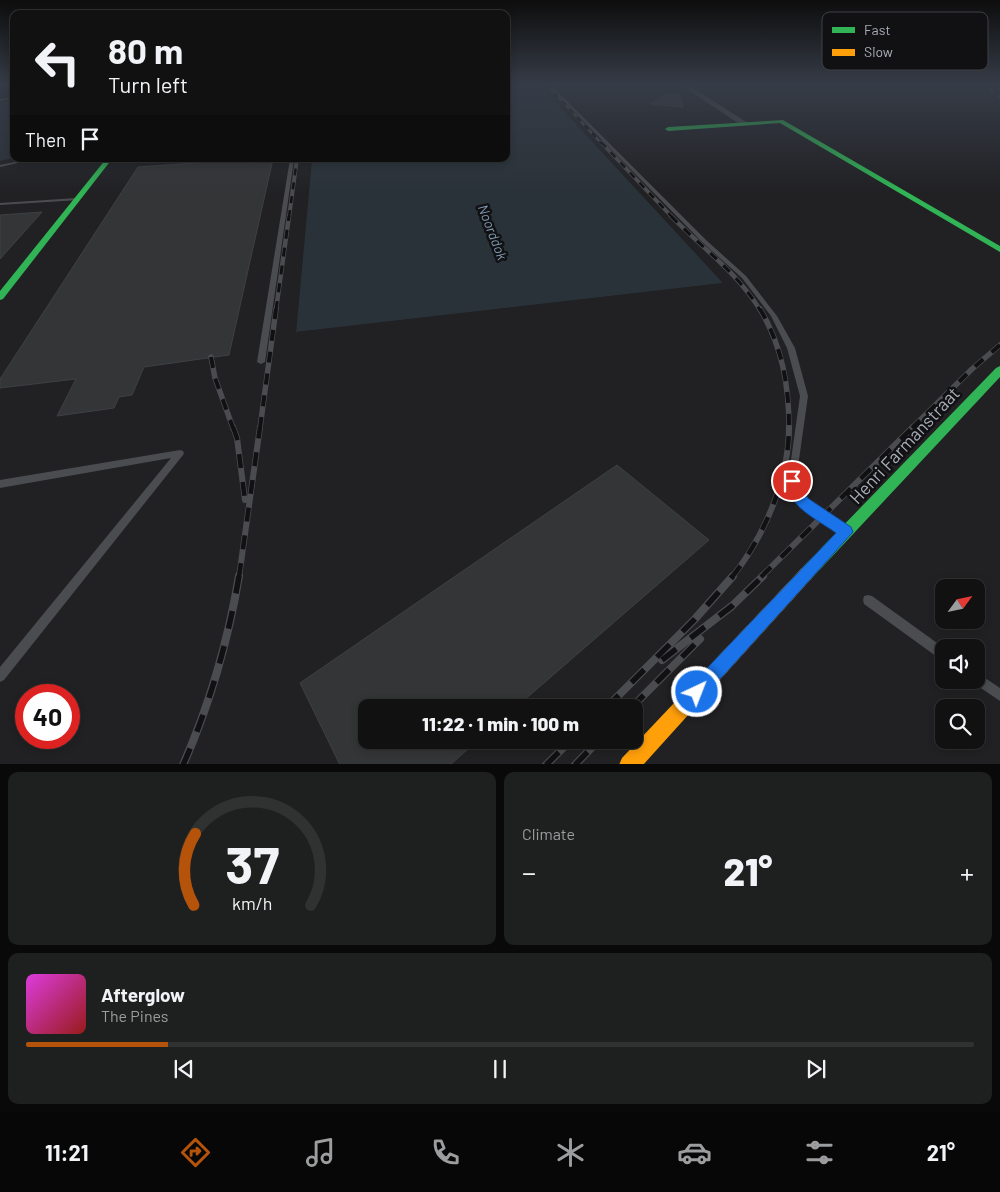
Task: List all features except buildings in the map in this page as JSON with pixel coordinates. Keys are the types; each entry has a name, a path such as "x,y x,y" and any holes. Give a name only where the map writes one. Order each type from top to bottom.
{"street":[{"path":"740,121 744,123"},
{"path":"668,129 780,121 1000,249"},
{"path":"0,297 107,162"},
{"name":"Henri Farmanstraat","path":"629,764 1000,370"}],"lane":[{"path":"584,121 704,241 744,277 774,316 791,348 804,396 792,481 794,492 804,503 846,532"},
{"path":"0,166 19,162"},
{"path":"261,362 292,162"},
{"path":"0,204 77,198"},
{"path":"0,484 180,452 0,676"},
{"path":"868,600 935,648"},
{"path":"985,685 1000,696"}],"shaded area":[{"path":"573,121 1000,121 1000,764 0,764 0,161 10,159 10,162 312,162 296,332 723,283"}],"water":[{"path":"0,121 10,121 10,159 0,161"},
{"name":"Noorddok","path":"510,121 573,121 723,283 296,332 312,162 510,162"}],"railway":[{"path":"580,121 602,144"},
{"path":"601,142 672,216"},
{"path":"289,217 297,162"},
{"path":"276,310 289,216"},
{"path":"672,216 730,272 751,296 760,310"},
{"path":"260,428 276,309"},
{"path":"760,309 774,337 783,366 788,396 789,427"},
{"path":"912,428 972,369 1000,345"},
{"path":"211,357 215,378 233,428"},
{"path":"233,427 237,438 245,500"},
{"path":"239,577 260,427"},
{"path":"732,577 754,544 772,506 785,467 789,427"},
{"path":"761,577 913,427"},
{"path":"183,764 210,696 224,648 239,576"},
{"path":"615,699 694,620 733,576"},
{"path":"662,660 732,606 763,576"},
{"path":"640,699 700,639"},
{"path":"547,764 562,749"},
{"path":"576,764 590,749"}],"traffic: fast":[{"path":"668,129 781,121 1000,249"},
{"path":"0,297 107,162"},
{"path":"806,574 1000,370"}],"traffic: slow":[{"path":"630,764 806,574"}],"route":[{"path":"697,692 846,532 804,503 794,492 792,481"}]}
